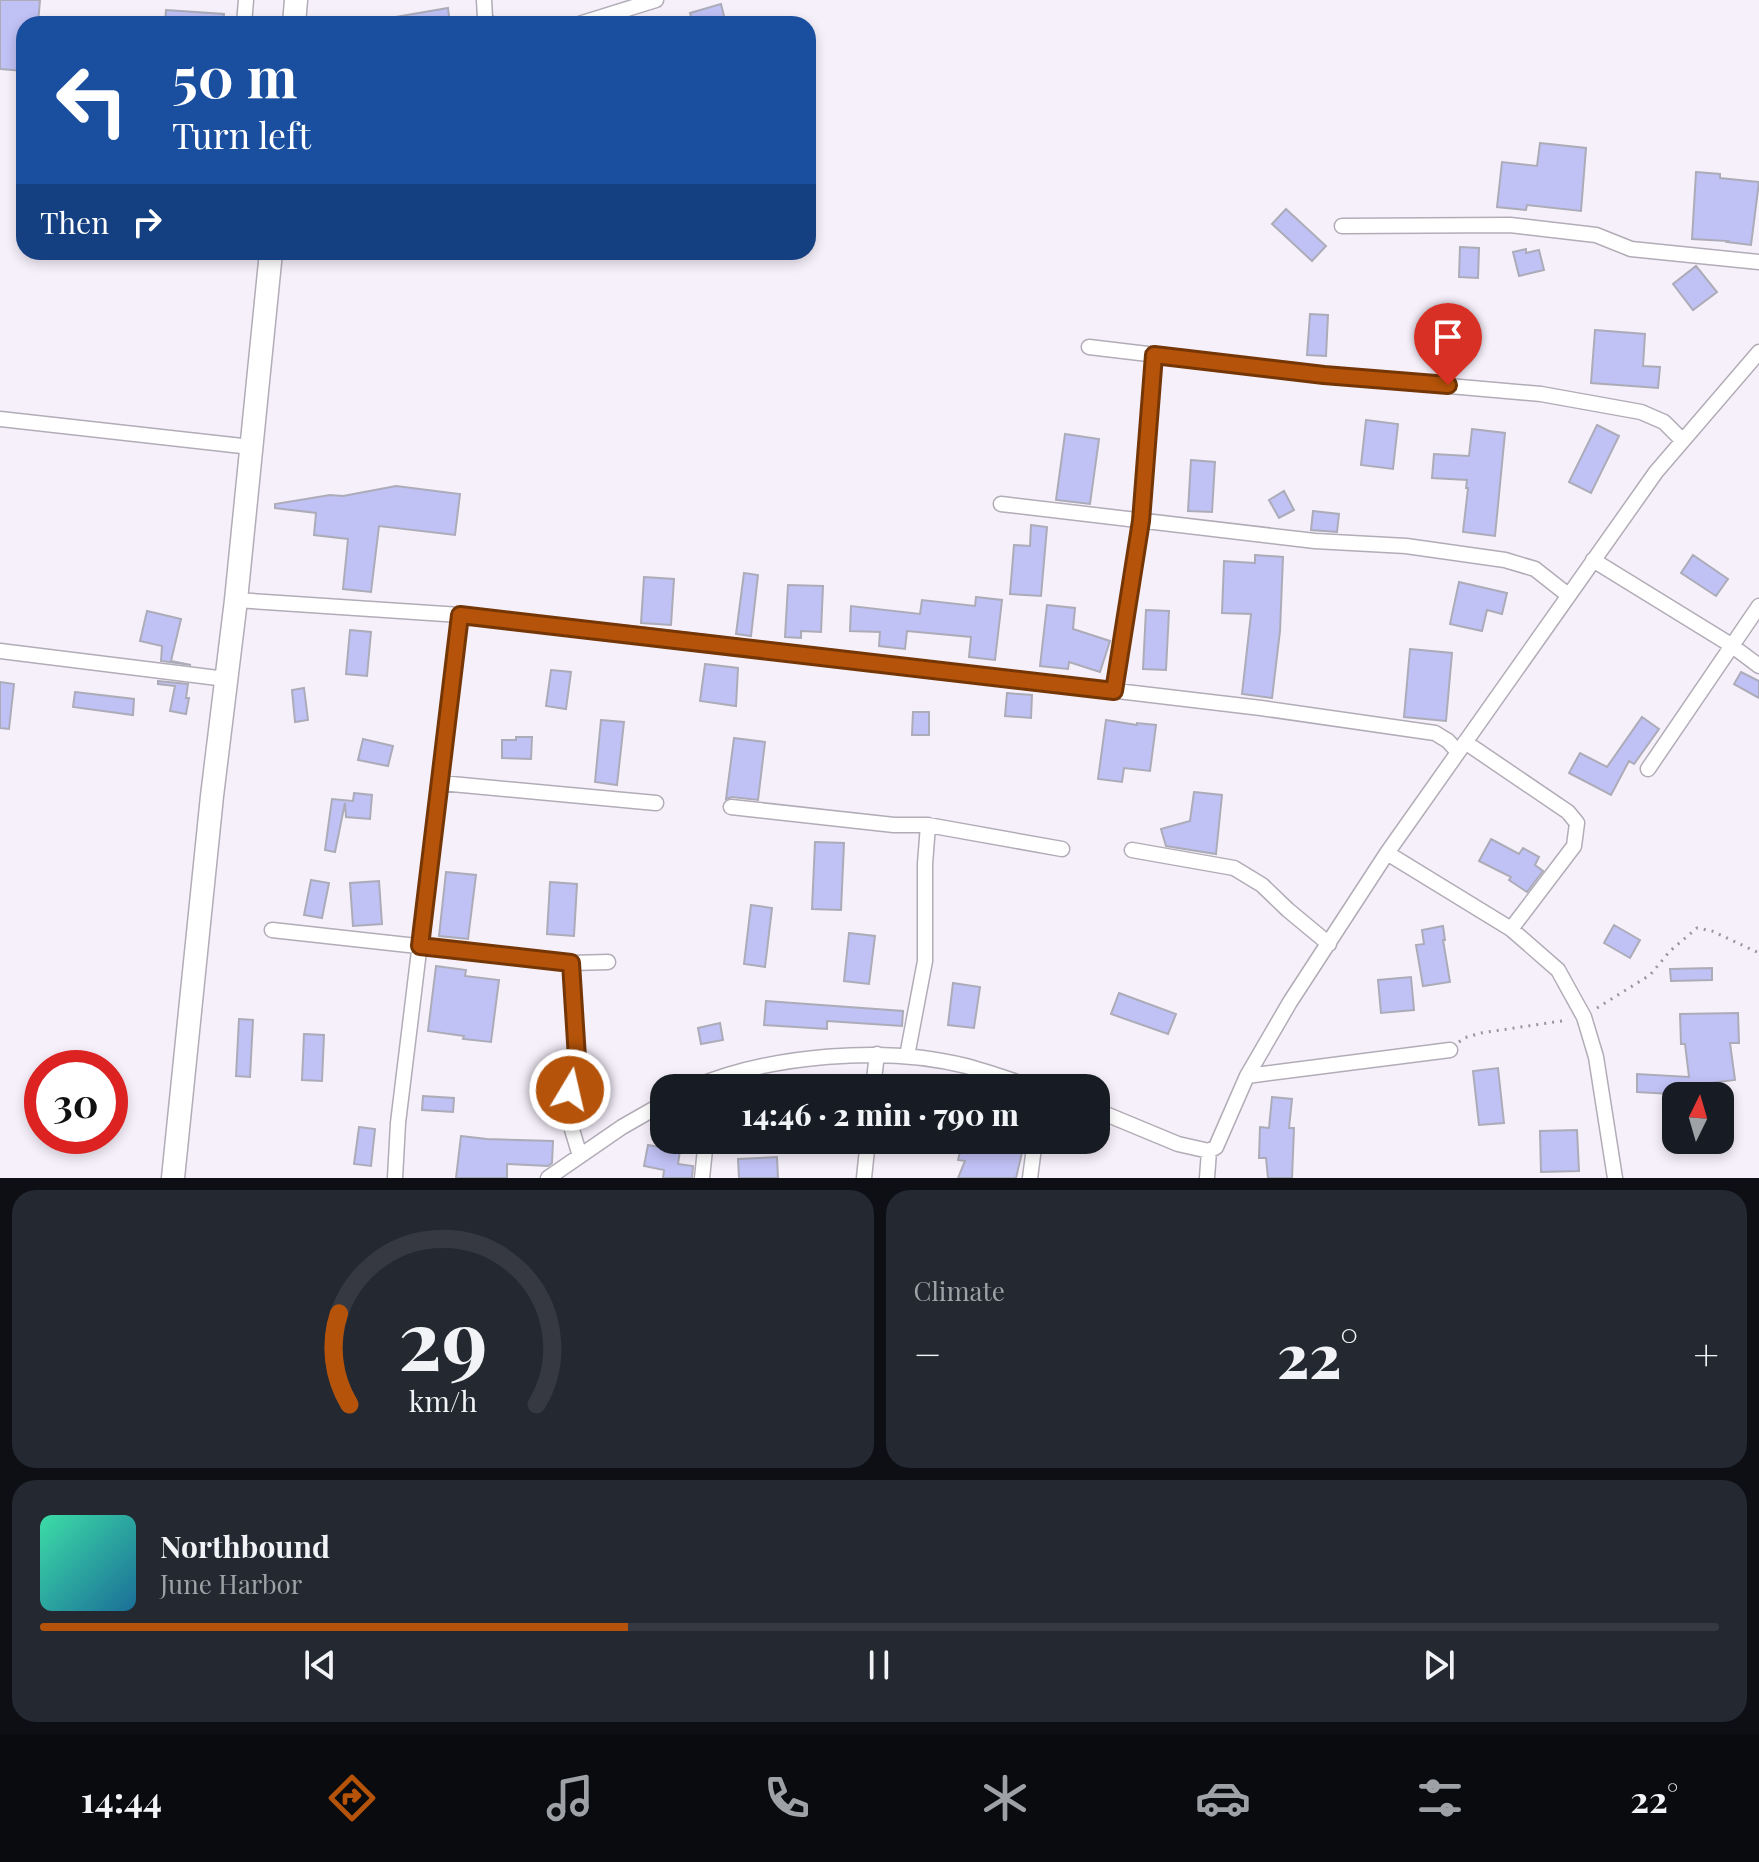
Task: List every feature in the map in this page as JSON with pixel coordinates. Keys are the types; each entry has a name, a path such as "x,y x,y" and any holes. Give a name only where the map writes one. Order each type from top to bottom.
{"street":[{"path":"605,16 656,0"},
{"path":"1342,226 1510,225 1596,235 1631,249 1759,262"},
{"path":"173,1178 270,260"},
{"path":"1089,347 1324,375 1541,394 1641,412 1664,422 1682,440"},
{"path":"1110,1116 1178,1144 1209,1151 1216,1147 1247,1076 1290,1002 1387,853 1656,472 1759,352"},
{"path":"1114,691 1141,521 1154,355"},
{"path":"0,419 251,447"},
{"path":"1001,504 1315,541 1406,546 1505,560 1535,569 1568,595"},
{"path":"1593,560 1731,645 1759,666"},
{"path":"236,600 460,615 1261,708 1435,733 1568,812 1577,823 1574,846 1511,929"},
{"path":"1648,769 1759,606"},
{"path":"395,1178 398,1123 460,615"},
{"path":"0,651 226,679"},
{"path":"441,783 656,803"},
{"path":"731,807 894,825 928,825 1062,849"},
{"path":"907,1056 925,961 928,825"},
{"path":"1132,850 1234,868 1262,885 1329,944"},
{"path":"1387,853 1511,929 1558,970 1584,1017 1596,1057 1615,1178"},
{"path":"272,930 571,963 608,962"},
{"path":"571,963 577,1058 570,1090 570,1123 580,1156"},
{"path":"1247,1076 1450,1050"},
{"path":"875,1074 877,1054"},
{"path":"744,1074 777,1063 877,1054 964,1065 992,1074"},
{"path":"548,1178 650,1111"},
{"path":"1207,1178 1209,1151"},
{"path":"702,1178 705,1154"},
{"path":"864,1178 867,1154"},
{"path":"1030,1178 1033,1154"}],"path":[{"path":"1450,1050 1464,1038 1481,1033 1584,1017 1650,975 1670,951 1697,928 1712,931 1759,953"}],"building":[{"path":"0,0 40,0 39,16 16,16 16,70 0,69"},
{"path":"721,4 724,16 691,16 690,13"},
{"path":"448,8 449,16 401,16"},
{"path":"166,10 224,14 224,16 166,16"},
{"path":"1540,143 1586,148 1581,211 1527,205 1526,210 1497,207 1502,162 1537,166"},
{"path":"1696,172 1759,182 1751,245 1692,239"},
{"path":"1286,209 1326,246 1312,261 1272,224"},
{"path":"1460,247 1479,248 1478,278 1459,277"},
{"path":"1526,249 1526,253 1539,250 1544,270 1519,276 1513,252"},
{"path":"1696,266 1717,292 1693,310 1673,284"},
{"path":"1310,314 1328,315 1326,356 1307,355"},
{"path":"1595,330 1645,334 1643,366 1660,367 1658,388 1591,383"},
{"path":"1366,420 1398,424 1393,469 1361,465"},
{"path":"1597,425 1619,436 1591,493 1569,482"},
{"path":"1472,429 1505,433 1495,536 1463,532 1467,480 1432,478 1434,454 1469,456"},
{"path":"1065,434 1099,439 1090,504 1056,500"},
{"path":"1191,460 1215,462 1212,512 1188,511"},
{"path":"396,486 460,494 455,535 379,526 371,592 343,589 348,539 314,535 316,513 275,508 275,504"},
{"path":"1284,491 1294,510 1279,518 1269,500"},
{"path":"1313,511 1339,514 1337,532 1311,530"},
{"path":"1031,525 1047,527 1041,596 1010,594 1014,545 1030,546"},
{"path":"1255,555 1283,557 1280,631 1272,698 1242,694 1251,614 1222,613 1224,561 1255,563"},
{"path":"1693,555 1728,579 1716,596 1681,573"},
{"path":"744,573 758,575 751,636 736,634"},
{"path":"644,577 674,579 671,625 641,623"},
{"path":"1459,582 1507,593 1502,614 1487,610 1482,631 1450,624"},
{"path":"788,585 823,586 821,632 801,631 801,638 785,637"},
{"path":"976,597 1002,600 995,660 969,657 971,637 907,631 905,649 879,646 880,632 850,631 851,606 920,614 922,600 975,606"},
{"path":"1047,605 1075,608 1073,629 1110,641 1100,672 1069,662 1068,669 1040,666"},
{"path":"1146,610 1169,611 1166,670 1143,669"},
{"path":"147,611 181,619 171,661 191,665 161,661 162,646 140,641"},
{"path":"350,630 371,632 367,676 346,674"},
{"path":"1410,649 1452,653 1446,721 1404,717"},
{"path":"705,664 738,668 736,706 700,701"},
{"path":"551,670 571,672 566,709 546,706"},
{"path":"1741,672 1759,681 1759,698 1734,684"},
{"path":"158,681 188,684 186,714 170,711 175,686 158,684"},
{"path":"0,682 14,684 9,729 0,728"},
{"path":"304,688 308,720 295,722 292,690"},
{"path":"75,692 134,699 133,715 73,707"},
{"path":"1007,693 1032,695 1031,718 1005,716"},
{"path":"913,712 929,712 929,735 912,735"},
{"path":"1642,717 1659,729 1634,764 1629,761 1611,795 1569,773 1580,753 1607,767"},
{"path":"601,720 624,722 617,785 595,782"},
{"path":"1106,720 1156,725 1150,771 1124,768 1122,782 1098,779"},
{"path":"516,737 532,737 531,759 502,758 502,740 516,740"},
{"path":"734,738 765,742 758,800 726,799"},
{"path":"363,739 393,746 388,766 358,760"},
{"path":"1194,792 1222,795 1216,854 1166,846 1161,829 1190,821"},
{"path":"354,793 372,795 370,819 346,817 345,803 335,852 325,850 332,799 353,801"},
{"path":"1491,839 1519,854 1523,848 1539,857 1535,865 1543,871 1527,892 1509,880 1511,877 1479,861"},
{"path":"815,842 844,843 841,910 812,909"},
{"path":"446,872 476,875 468,939 439,936"},
{"path":"311,880 329,883 322,918 304,915"},
{"path":"379,881 382,924 353,926 350,883"},
{"path":"550,882 577,884 574,936 547,934"},
{"path":"751,905 772,908 765,967 744,964"},
{"path":"1614,925 1640,940 1630,958 1604,943"},
{"path":"1443,926 1450,982 1423,986 1416,945 1424,944 1422,930"},
{"path":"849,933 875,936 869,984 844,981"},
{"path":"436,966 466,970 465,976 499,980 491,1042 428,1031"},
{"path":"1712,968 1712,980 1671,981 1670,969"},
{"path":"1411,977 1414,1010 1381,1013 1378,980"},
{"path":"953,983 980,987 974,1028 948,1025"},
{"path":"1119,993 1176,1014 1168,1034 1111,1014"},
{"path":"766,1001 903,1011 902,1026 827,1021 827,1029 764,1025"},
{"path":"1738,1013 1739,1043 1730,1043 1735,1080 1662,1082 1662,1093 1637,1092 1637,1074 1689,1077 1685,1044 1681,1044 1680,1014"},
{"path":"239,1019 253,1020 250,1077 236,1076"},
{"path":"720,1023 723,1040 701,1044 698,1028"},
{"path":"304,1034 324,1035 322,1081 302,1080"},
{"path":"1498,1068 1504,1123 1479,1125 1473,1071"},
{"path":"423,1096 454,1098 453,1112 422,1110"},
{"path":"1272,1097 1292,1099 1289,1128 1294,1128 1292,1178 1268,1178 1266,1158 1259,1158 1260,1127 1269,1128"},
{"path":"359,1127 375,1129 371,1166 354,1164"},
{"path":"1577,1130 1579,1171 1541,1172 1540,1131"},
{"path":"461,1136 553,1141 552,1163 548,1166 507,1164 507,1178 456,1178"},
{"path":"650,1145 650,1154 679,1154 678,1164 693,1166 692,1178 663,1178 664,1170 644,1166"},
{"path":"960,1154 1022,1154 1016,1178 958,1178 965,1161 958,1160"},
{"path":"777,1157 778,1178 739,1178 738,1159"}],"route":[{"path":"570,1090 577,1058 571,963 420,946 460,615 1114,691 1141,521 1154,355 1324,375 1448,385"}]}
